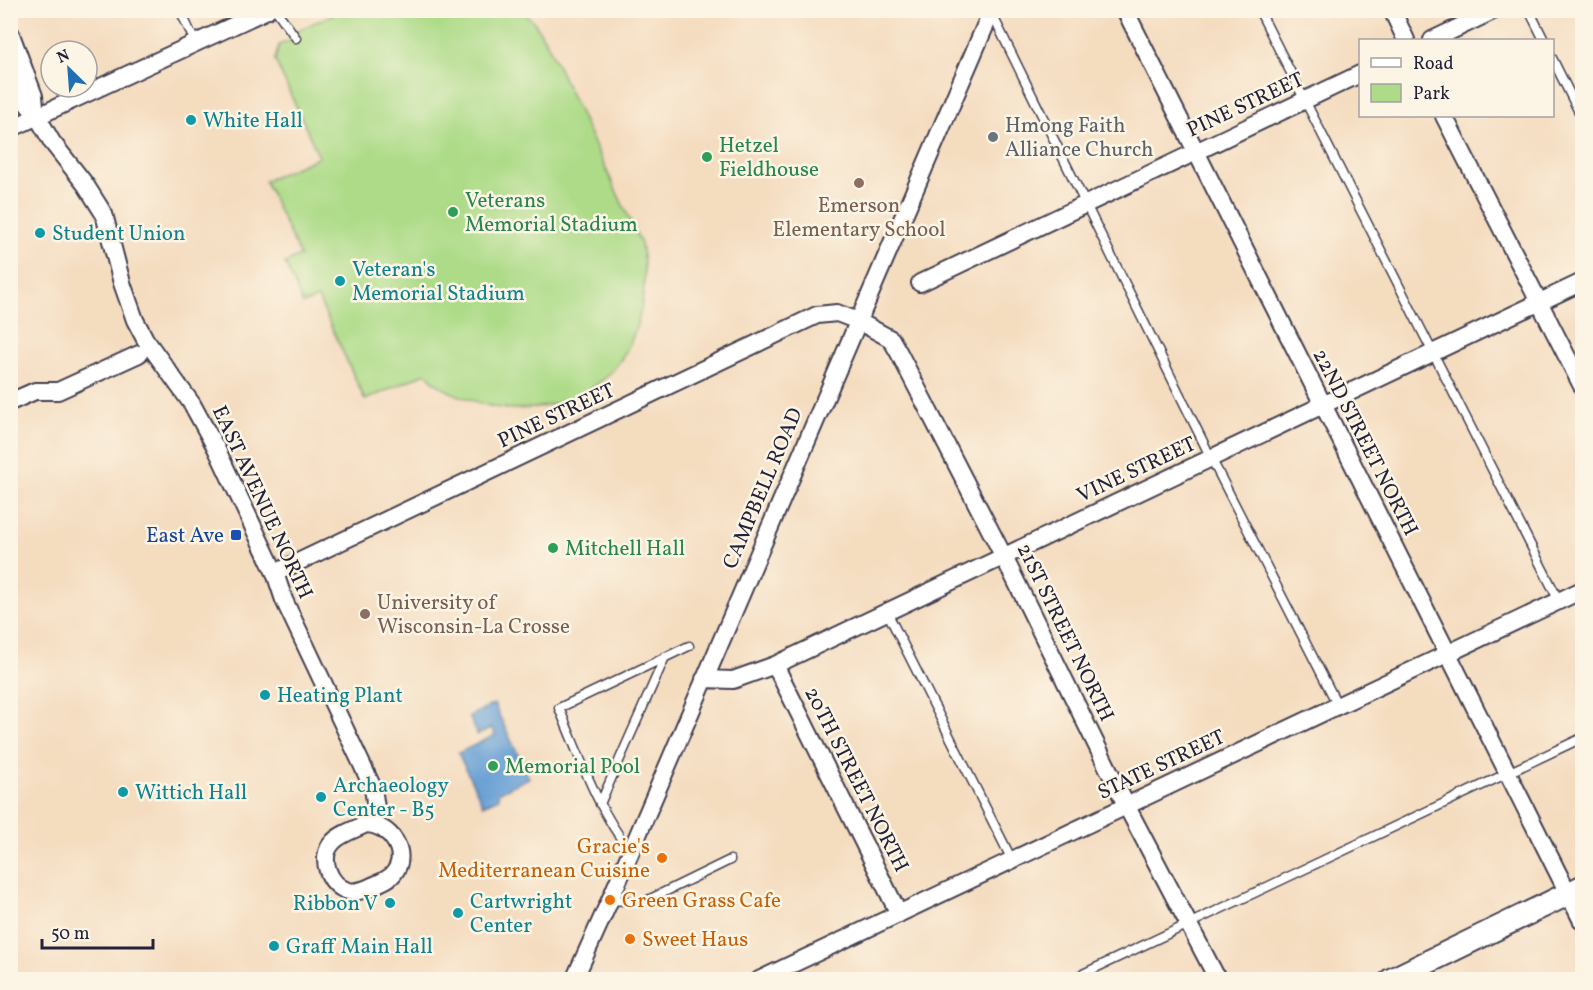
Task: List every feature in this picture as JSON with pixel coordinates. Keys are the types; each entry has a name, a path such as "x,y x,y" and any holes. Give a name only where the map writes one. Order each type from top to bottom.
{"street":[{"path":"10,129 267,10"},
{"name":"22ND STREET NORTH","path":"1125,10 1508,774 1576,890 1582,921"},
{"path":"1392,10 1406,39"},
{"path":"1434,39 1495,10"},
{"name":"CAMPBELL ROAD","path":"574,980 994,12"},
{"name":"EAST AVENUE NORTH","path":"10,32 34,96 37,116"},
{"name":"EAST AVENUE NORTH","path":"10,74 52,142 85,184 104,214 122,283 135,321 145,339 192,404 218,450 275,573 284,600 373,788 376,808 375,824"},
{"name":"PINE STREET","path":"920,283 1359,74"},
{"path":"1445,117 1582,386"},
{"name":"VINE STREET","path":"704,678 733,680 775,665 1582,282"},
{"name":"PINE STREET","path":"275,573 817,315 837,313 858,321"},
{"name":"21ST STREET NORTH","path":"858,321 891,339 1004,556 1126,805 1218,980"},
{"path":"10,402 35,391 58,391 139,354"},
{"name":"STATE STREET","path":"759,980 1582,590"},
{"name":"20TH STREET NORTH","path":"775,665 899,914"},
{"path":"366,824 375,824 386,830 400,852 395,873 361,891 351,892 340,888 330,877 327,869 328,847 334,840 366,824"},
{"path":"1391,980 1576,890"}],"lane":[{"path":"180,10 196,44"},
{"path":"276,10 296,38"},
{"path":"1259,10 1559,601"},
{"path":"1529,10 1544,39"},
{"path":"994,12 1211,458 1338,706"},
{"path":"1554,62 1582,118"},
{"path":"887,612 1012,860"},
{"path":"631,852 619,837 600,804 559,708 689,646"},
{"path":"600,804 665,657"},
{"path":"1070,980 1582,738"},
{"path":"610,900 644,902 730,860"}],"green space":[{"name":"Veterans Memorial Stadium","path":"340,11 521,11 534,22 547,43 641,244 644,282 638,321 622,357 610,373 596,385 574,397 550,405 522,409 504,408 486,405 456,394 437,384 426,373 365,400 318,298 303,304 285,263 300,256 265,181 319,157 275,60 279,45 292,40 298,30"}],"water":[{"name":"Memorial Pool","path":"494,704 529,778 498,793 499,798 483,805 458,753 495,735 492,728 477,735 469,716"}],"place":[{"name":"White Hall","path":"191,120"},
{"name":"Hmong Faith Alliance Church","path":"993,137"},
{"name":"Hetzel Fieldhouse","path":"707,157"},
{"name":"Emerson Elementary School","path":"859,183"},
{"name":"Veterans Memorial Stadium","path":"453,212"},
{"name":"Student Union","path":"40,233"},
{"name":"Veteran's Memorial Stadium","path":"340,281"},
{"name":"East Ave","path":"236,535"},
{"name":"Mitchell Hall","path":"553,548"},
{"name":"University of Wisconsin-La Crosse","path":"365,614"},
{"name":"Heating Plant","path":"265,695"},
{"name":"Memorial Pool","path":"493,766"},
{"name":"Wittich Hall","path":"123,792"},
{"name":"Archaeology Center - B5","path":"321,797"},
{"name":"Gracie's Mediterranean Cuisine","path":"662,858"},
{"name":"Green Grass Cafe","path":"610,900"},
{"name":"Ribbon V","path":"390,903"},
{"name":"Cartwright Center","path":"458,913"},
{"name":"Sweet Haus","path":"630,939"},
{"name":"Graff Main Hall","path":"274,946"}]}
